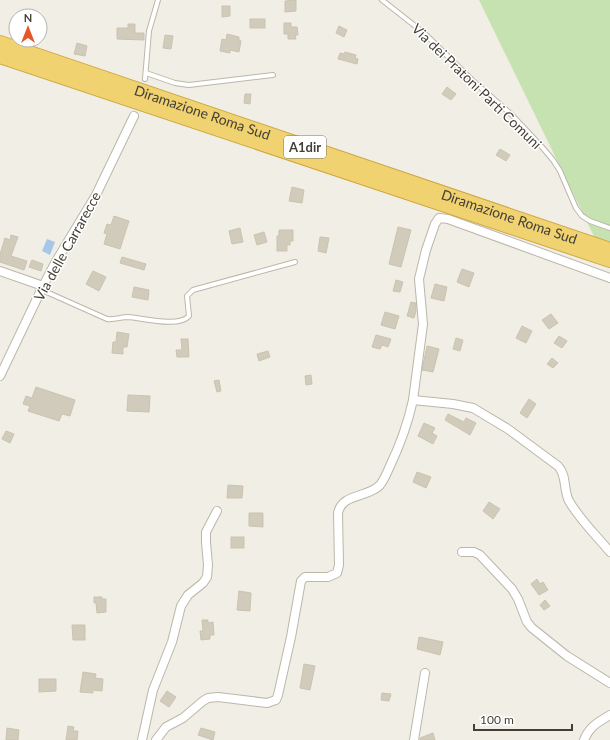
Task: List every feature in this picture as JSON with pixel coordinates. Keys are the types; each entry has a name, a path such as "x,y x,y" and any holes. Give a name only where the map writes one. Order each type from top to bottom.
{"highway":[{"name":"Diramazione Roma Sud","path":"0,43 610,250"},
{"name":"Diramazione Roma Sud","path":"0,56 610,260"}],"street":[{"name":"Via delle Carrarecce","path":"0,376 55,263 96,194 134,116"},
{"path":"156,740 166,727 183,718 208,698 215,697 267,703 276,700 291,638 301,581 305,577 328,577 337,573 339,565 338,513 342,503 346,500 372,491 382,482 405,430 413,400 423,324 419,291 420,276 434,224 439,218 448,219 610,278"},
{"path":"0,271 43,288"},
{"path":"413,400 460,404 473,408 508,429 558,466 563,474 565,492 569,501 610,552"},
{"path":"142,740 154,690 172,642 181,606 188,595 203,583 207,577 208,565 206,532 217,511"},
{"path":"462,552 474,552 480,555 509,584 518,599 527,622 536,632 574,660 610,683"},
{"path":"414,740 425,673"},
{"path":"584,740 590,728 610,715"}],"lane":[{"path":"145,79 150,25 158,0"},
{"name":"Via dei Pratoni Parti Comuni","path":"382,0 424,33 472,80 512,115 542,147 560,170 576,208 582,216 590,221 610,228"},
{"path":"146,73 175,83 189,85 273,75"},
{"path":"43,288 107,319 129,317 178,321 187,319 187,297 192,291 294,262"}],"green space":[{"path":"479,0 610,0 610,261 605,259"}],"water":[{"path":"47,239 55,242 50,255 42,251"}],"building":[{"path":"296,0 296,11 285,12 285,1"},
{"path":"222,6 230,6 230,16 222,17"},
{"path":"250,19 265,19 265,28 250,28"},
{"path":"284,23 291,23 291,27 297,27 298,35 295,35 296,39 288,39 288,34 284,34"},
{"path":"128,24 135,24 135,33 144,33 144,40 117,39 117,28 128,28"},
{"path":"339,26 347,30 344,37 336,33"},
{"path":"227,34 239,37 239,40 241,41 239,52 230,50 230,53 220,51 222,39 226,40"},
{"path":"165,35 173,36 171,49 163,48"},
{"path":"77,43 87,46 85,56 74,54"},
{"path":"345,52 356,55 355,58 358,59 357,64 338,59 340,53 344,54"},
{"path":"447,87 456,94 451,100 442,94"},
{"path":"245,94 251,94 250,104 244,103"},
{"path":"500,149 510,155 506,161 496,155"},
{"path":"292,187 304,190 302,203 289,201"},
{"path":"114,216 129,221 120,249 104,244 107,234 104,233 107,224 111,225"},
{"path":"398,227 411,230 401,267 389,264"},
{"path":"240,228 243,242 232,244 229,231"},
{"path":"279,230 293,230 293,241 290,241 290,245 287,245 287,251 277,251 277,236 279,236"},
{"path":"264,232 267,242 257,245 254,235"},
{"path":"11,235 18,237 11,256 27,261 24,270 0,262 0,254 5,238 10,240"},
{"path":"320,237 329,238 326,253 318,251"},
{"path":"122,257 146,264 144,270 120,263"},
{"path":"32,260 43,264 41,271 29,267"},
{"path":"462,269 474,273 469,287 457,282"},
{"path":"93,271 106,277 99,291 86,284"},
{"path":"396,280 403,282 400,292 393,291"},
{"path":"435,284 447,287 444,301 431,298"},
{"path":"134,287 149,290 148,300 132,297"},
{"path":"411,302 416,303 414,318 407,316"},
{"path":"385,312 399,316 395,329 381,325"},
{"path":"551,314 558,323 549,329 542,320"},
{"path":"522,326 532,331 526,343 516,338"},
{"path":"117,332 129,334 127,347 123,347 123,354 112,353 113,342 116,342"},
{"path":"376,335 391,339 388,347 382,345 380,349 372,347"},
{"path":"559,336 567,341 562,348 554,343"},
{"path":"456,338 463,340 460,351 453,349"},
{"path":"181,339 188,339 189,357 177,357 176,350 182,350"},
{"path":"427,346 439,349 433,372 422,370"},
{"path":"268,351 270,357 259,361 257,354"},
{"path":"552,358 558,363 553,368 547,364"},
{"path":"311,375 312,384 306,385 305,376"},
{"path":"219,380 221,391 217,392 214,381"},
{"path":"36,387 75,400 70,416 62,414 59,421 28,411 30,406 23,404 26,396 32,398"},
{"path":"128,395 150,396 149,412 127,411"},
{"path":"529,399 536,404 527,418 520,413"},
{"path":"448,414 464,422 466,418 476,423 470,435 445,420"},
{"path":"424,423 435,428 432,433 437,436 433,444 418,436"},
{"path":"6,431 14,434 10,443 2,439"},
{"path":"417,472 431,477 426,488 413,482"},
{"path":"228,485 243,486 242,498 227,498"},
{"path":"489,502 500,509 493,519 483,511"},
{"path":"249,513 263,513 263,527 249,526"},
{"path":"231,537 244,537 244,548 231,548"},
{"path":"537,579 540,584 543,582 548,590 539,595 531,584"},
{"path":"239,591 251,593 250,611 237,610"},
{"path":"94,597 102,597 102,599 106,599 106,612 97,613"},
{"path":"545,600 550,606 544,610 540,605"},
{"path":"202,620 208,620 208,623 213,622 214,635 210,635 210,639 201,640 200,631 203,631"},
{"path":"72,625 85,625 85,640 73,640"},
{"path":"419,637 443,642 440,655 417,649"},
{"path":"304,664 315,666 310,690 300,688"},
{"path":"83,672 96,674 95,678 103,679 102,691 93,690 93,693 80,692"},
{"path":"39,679 56,679 56,691 39,692"},
{"path":"167,691 176,697 169,707 160,701"},
{"path":"382,693 391,694 389,701 381,700"},
{"path":"68,726 74,727 73,731 78,731 77,740 66,740"},
{"path":"7,728 19,730 18,740 6,740"},
{"path":"201,728 215,732 213,740 198,735"},
{"path":"433,733 435,740 420,740 420,738"}]}
